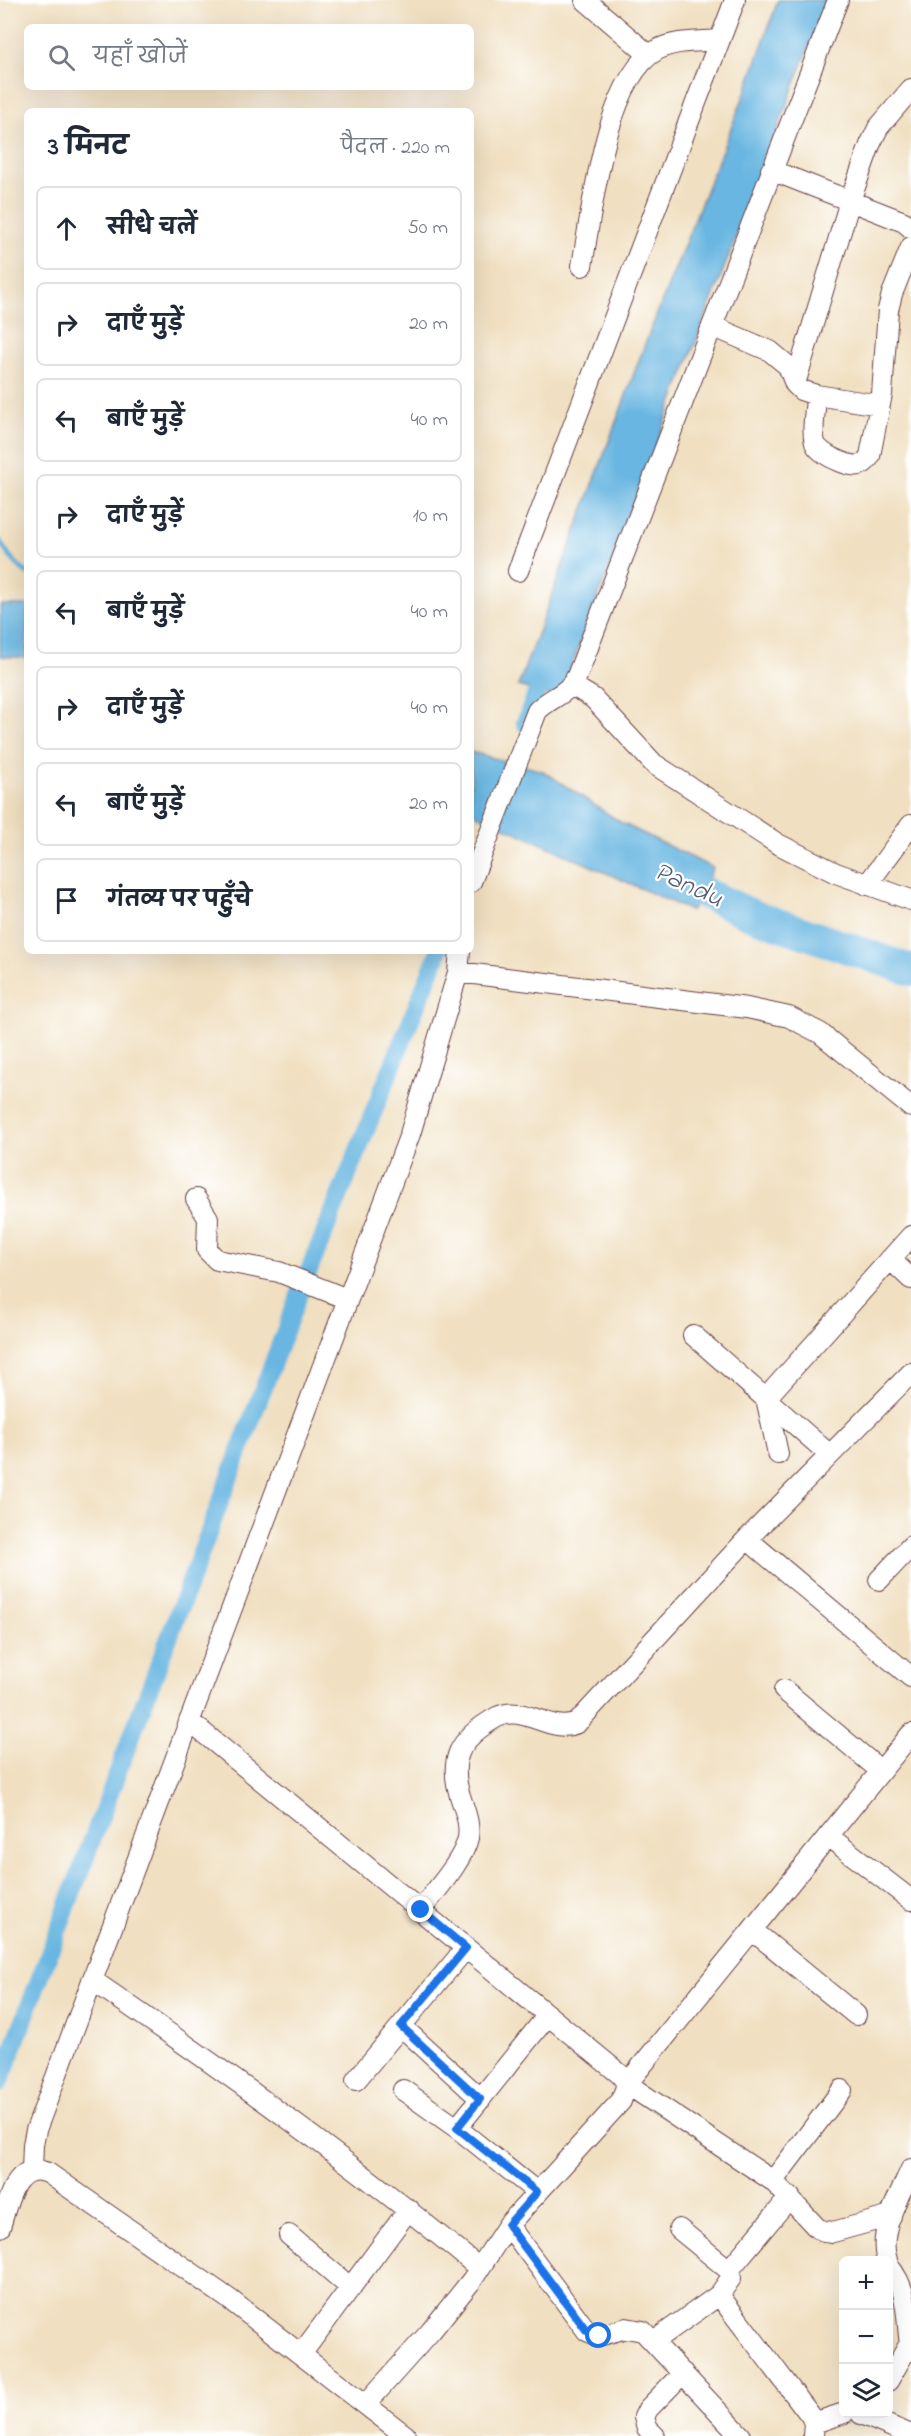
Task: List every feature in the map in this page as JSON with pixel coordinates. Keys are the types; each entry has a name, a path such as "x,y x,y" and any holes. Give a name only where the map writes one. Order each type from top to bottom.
{"street":[{"path":"585,0 649,55"},
{"path":"518,571 735,0"},
{"path":"474,874 532,720 537,711 549,700 573,686 838,0"},
{"path":"582,266 608,130 623,90 649,55 674,44 720,40"},
{"path":"795,384 850,201 878,128 908,96"},
{"path":"771,170 903,222 911,228"},
{"path":"816,395 815,442 824,454 852,465 866,463 870,456 880,405 888,310 911,247"},
{"path":"712,326 770,351 788,366 795,384 801,390 816,395 880,405"},
{"path":"573,686 593,698 654,764 682,783 804,859 911,900"},
{"path":"867,885 911,825"},
{"path":"32,2170 36,2130 189,1721 340,1296 410,1134 458,972 459,954"},
{"path":"458,972 747,1008 789,1017 820,1034 911,1107"},
{"path":"196,1199 208,1218 207,1250 217,1260 279,1272 340,1296"},
{"path":"766,1398 911,1236"},
{"path":"890,1259 911,1279"},
{"path":"693,1335 830,1455"},
{"path":"421,1910 464,1850 468,1837 469,1823 454,1778 459,1750 465,1742 496,1718 505,1714 523,1714 563,1726 577,1723 747,1539 911,1373"},
{"path":"766,1398 777,1455"},
{"path":"747,1539 911,1677"},
{"path":"879,1580 911,1546"},
{"path":"784,1690 881,1771"},
{"path":"189,1721 621,2075 627,2084 773,2181 817,2228 833,2232 891,2216"},
{"path":"366,2404 431,2331 479,2268 508,2225 621,2101 627,2084 911,1734"},
{"path":"828,1836 911,1900"},
{"path":"752,1930 856,2015"},
{"path":"356,2080 466,1948"},
{"path":"92,1980 218,2066 409,2209 479,2268"},
{"path":"457,2128 548,2015"},
{"path":"401,2026 480,2099"},
{"path":"403,2090 457,2128 537,2192"},
{"path":"773,2181 842,2090"},
{"path":"0,2227 16,2182 25,2172 32,2170 38,2169 48,2173 229,2299 302,2353 406,2436"},
{"path":"887,2256 885,2246 891,2216 910,2173"},
{"path":"729,2270 790,2197"},
{"path":"302,2353 409,2209"},
{"path":"508,2225 587,2331 599,2336 626,2328 643,2331 741,2436"},
{"path":"654,2341 719,2295 731,2278 729,2270 678,2229"},
{"path":"289,2235 351,2288"},
{"path":"893,2270 906,2294 910,2347 893,2372"},
{"path":"719,2295 811,2416 814,2430 839,2415"},
{"path":"655,2436 647,2428 644,2417 648,2409 683,2373"},
{"path":"875,2418 911,2435"}],"water":[{"path":"778,0 827,0 559,698 518,686 645,344 747,88"},
{"path":"0,605 24,605 24,658 0,656"},
{"path":"474,753 543,771 620,822 713,868 691,911 474,813"}],"waterway":[{"path":"0,541 5,550 24,570"},
{"path":"525,723 545,670"},
{"name":"Pandu","path":"663,874 752,915 911,970"},
{"path":"0,2083 293,1310 438,954"}],"route":[{"path":"421,1910 466,1948 401,2026 480,2099 457,2128 537,2192 508,2225 587,2331 599,2336"}]}
